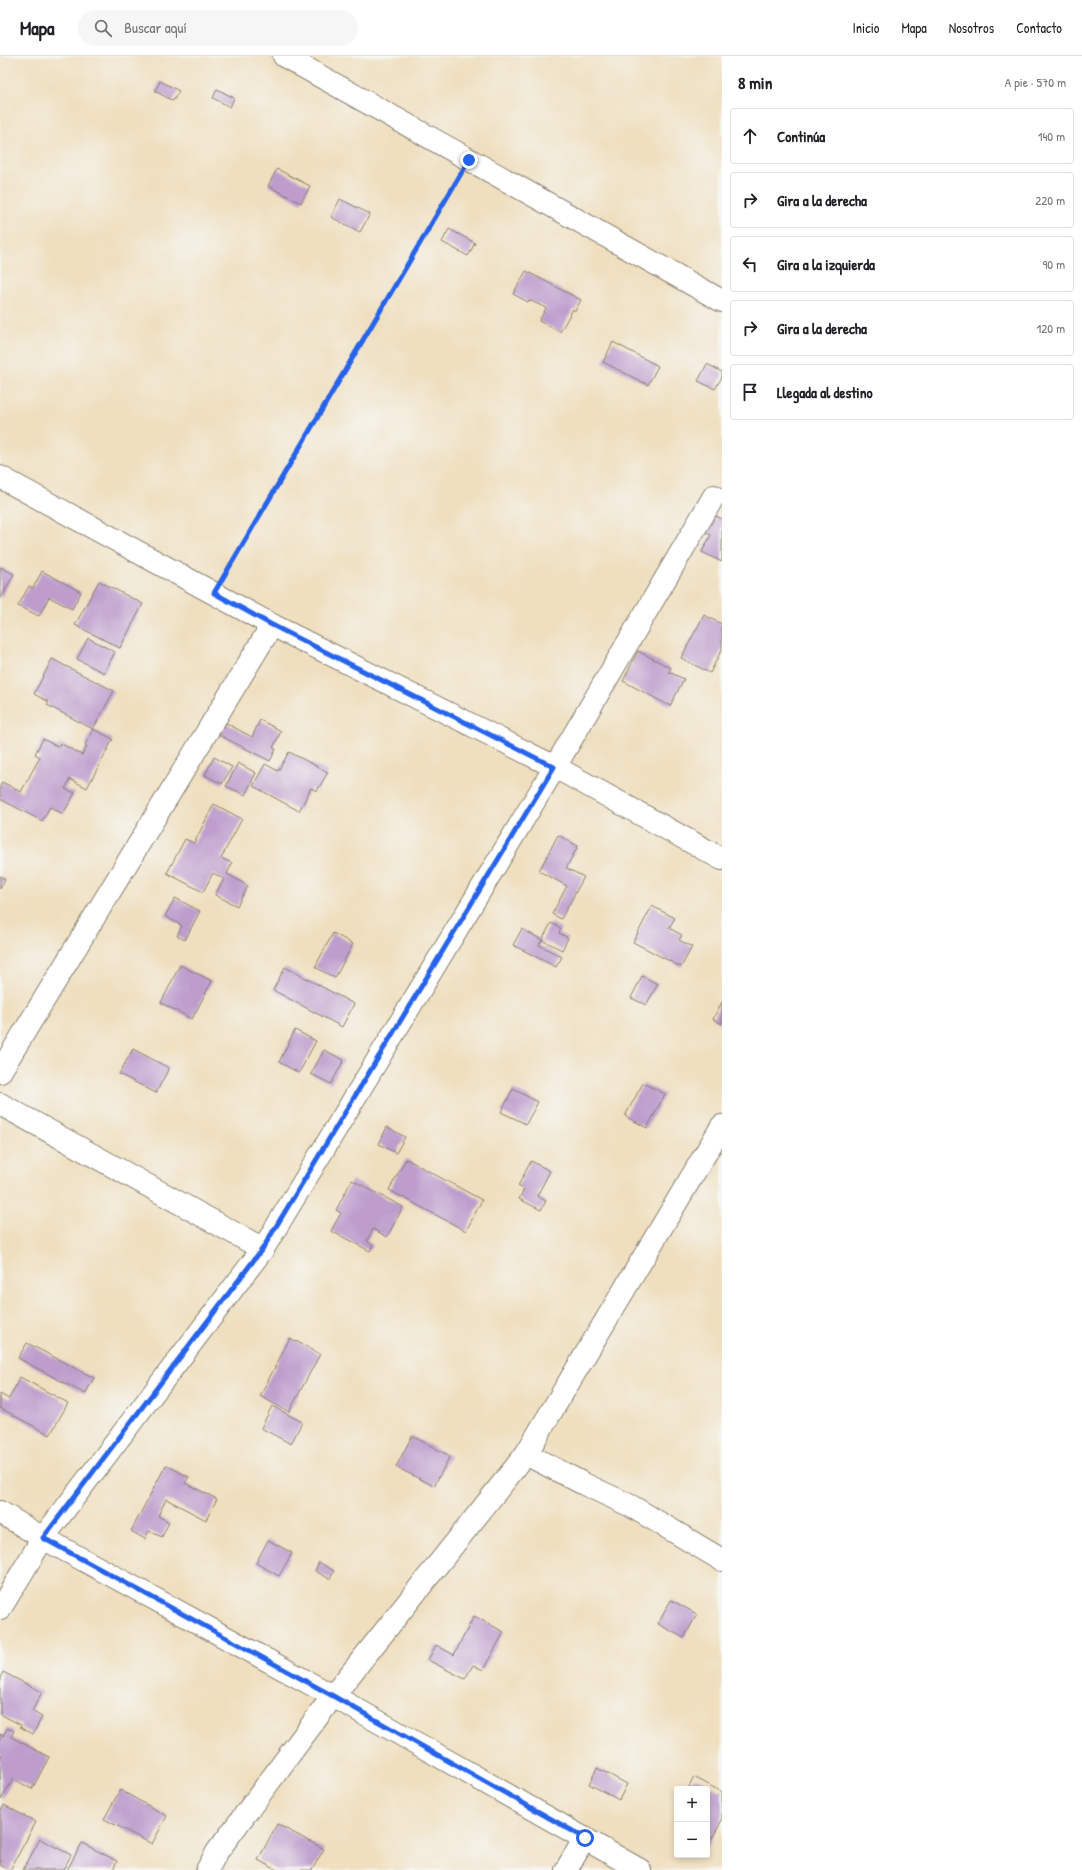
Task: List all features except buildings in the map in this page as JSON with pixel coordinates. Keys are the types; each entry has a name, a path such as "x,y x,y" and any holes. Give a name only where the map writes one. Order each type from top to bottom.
{"street":[{"path":"284,56 722,301"},
{"path":"0,477 272,625 554,767 722,859"},
{"path":"0,1609 43,1538 263,1248 554,767 714,496"},
{"path":"0,1072 272,625"},
{"path":"0,1104 263,1248"},
{"path":"207,1870 217,1852 333,1696 526,1454 722,1126"},
{"path":"526,1454 631,1506 722,1560"},
{"path":"0,1512 43,1538 333,1696 640,1870"},
{"path":"566,1870 585,1838"}],"path":[{"path":"214,593 469,160"}],"route":[{"path":"469,160 214,593 272,625 554,767 263,1248 43,1538 333,1696 585,1838"}]}
